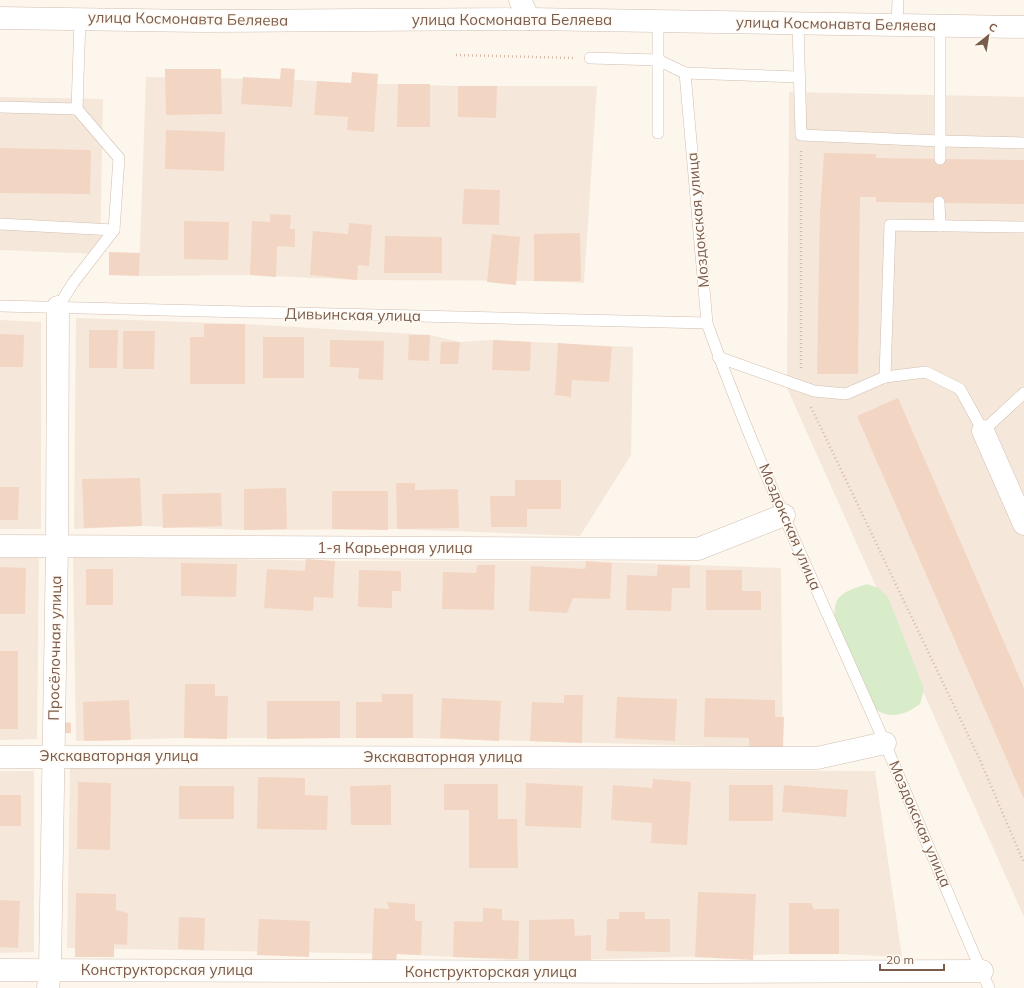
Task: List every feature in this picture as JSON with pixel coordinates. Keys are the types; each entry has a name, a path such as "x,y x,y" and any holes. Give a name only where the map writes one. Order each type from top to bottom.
{"street":[{"name":"улица Космонавта Беляева","path":"0,18 200,20 524,10 658,21 1024,27"},
{"name":"Просёлочная улица","path":"49,979 57,546 58,307"},
{"path":"983,431 1024,524"},
{"name":"1-я Карьерная улица","path":"0,546 698,549 784,515"},
{"name":"Экскаваторная улица","path":"0,757 817,758 885,743"},
{"name":"Конструкторская улица","path":"0,970 49,979 986,980"}],"lane":[{"path":"897,25 898,0"},
{"path":"58,307 73,283 114,230 119,158 78,110 80,18"},
{"path":"658,21 658,133"},
{"path":"798,23 801,135 1024,143"},
{"path":"940,25 940,159"},
{"path":"590,58 658,60 685,73 799,77"},
{"name":"Моздокская улица","path":"685,73 706,324 718,357 784,515 885,743 986,980"},
{"path":"0,107 78,110"},
{"path":"939,202 940,226"},
{"path":"0,224 114,230"},
{"path":"885,378 890,225 1024,227"},
{"name":"Дивьинская улица","path":"0,306 706,324"},
{"path":"718,357 814,391 846,394 885,378 926,372 960,389 983,431 1024,393"}],"path":[{"path":"456,55 590,58"},
{"path":"801,135 801,386 980,760 1024,863"}],"shaded area":[{"path":"146,77 280,79 351,83 458,86 597,86 584,283 534,281 357,280 250,275 139,276"},
{"path":"789,92 1024,97 1024,917 787,388"},
{"path":"0,97 103,99 100,254 0,250"},
{"path":"76,318 245,324 430,335 460,342 493,340 633,347 631,455 580,536 397,529 244,530 142,526 74,529"},
{"path":"0,320 41,322 41,529 0,529"},
{"path":"73,556 335,561 586,561 781,568 783,748 413,738 184,738 76,741"},
{"path":"0,558 39,558 37,739 0,740"},
{"path":"70,767 875,771 902,957 839,954 789,954 529,961 397,954 67,948"},
{"path":"0,771 34,771 34,952 0,953"}],"green space":[{"path":"867,584 878,588 888,597 924,689 920,704 902,714 884,714 872,707 835,621 836,605 841,595 852,589"}],"building":[{"path":"281,68 295,69 292,107 241,104 243,77 280,79"},
{"path":"165,69 221,69 222,114 166,115"},
{"path":"352,72 378,74 374,132 347,130 348,117 314,115 317,81 351,83"},
{"path":"398,84 430,84 430,127 397,127"},
{"path":"458,86 497,86 496,118 458,117"},
{"path":"166,130 225,132 224,171 165,169"},
{"path":"0,148 91,150 90,194 0,193"},
{"path":"824,153 876,154 876,158 1024,160 1024,204 876,202 876,197 860,197 858,374 817,374 820,213"},
{"path":"464,189 500,190 499,225 462,224"},
{"path":"270,214 291,215 290,229 295,229 295,247 277,246 276,277 250,275 252,221 270,222"},
{"path":"184,221 229,222 228,260 184,259"},
{"path":"349,223 372,225 369,266 358,265 357,280 310,275 313,231 348,234"},
{"path":"580,233 581,281 534,281 534,234"},
{"path":"492,234 520,237 516,285 487,282"},
{"path":"385,236 442,237 442,273 384,273"},
{"path":"109,252 140,253 139,276 109,275"},
{"path":"204,324 245,324 245,384 190,384 190,337 204,337"},
{"path":"89,330 118,330 117,368 89,368"},
{"path":"123,331 155,331 154,369 123,369"},
{"path":"0,334 24,335 23,367 0,367"},
{"path":"409,335 430,335 429,361 408,360"},
{"path":"263,337 304,337 304,378 263,378"},
{"path":"330,340 384,341 383,380 358,379 359,368 330,367"},
{"path":"493,340 531,342 530,371 492,370"},
{"path":"441,342 460,342 458,364 440,364"},
{"path":"558,343 612,347 609,382 572,380 571,397 555,395"},
{"path":"898,398 1024,688 1024,799 857,416"},
{"path":"140,478 142,526 84,528 82,479"},
{"path":"515,480 561,480 561,509 527,509 527,527 491,527 490,496 515,496"},
{"path":"396,483 415,483 415,490 458,489 459,528 397,529"},
{"path":"0,487 19,487 18,520 0,520"},
{"path":"286,488 287,529 244,530 244,489"},
{"path":"332,491 388,491 388,530 332,529"},
{"path":"221,493 222,526 163,528 162,494"},
{"path":"306,559 335,561 333,598 314,597 313,611 264,608 267,569 305,571"},
{"path":"586,561 612,563 610,599 573,598 567,613 529,611 531,566 585,569"},
{"path":"181,563 237,564 236,597 181,596"},
{"path":"477,565 495,565 494,610 442,609 443,572 476,573"},
{"path":"658,565 690,566 690,588 672,588 671,611 626,610 627,575 657,576"},
{"path":"0,567 26,568 25,614 0,614"},
{"path":"86,569 113,569 113,605 86,605"},
{"path":"359,570 401,571 401,591 392,591 392,608 358,607"},
{"path":"706,570 742,570 742,591 761,591 761,610 706,610"},
{"path":"0,651 18,651 18,729 0,729"},
{"path":"185,684 215,684 215,696 228,696 227,739 184,738"},
{"path":"382,694 413,694 413,738 356,738 356,702 382,702"},
{"path":"564,695 583,695 582,743 530,741 532,702 564,703"},
{"path":"617,697 677,699 675,741 615,738"},
{"path":"442,698 501,701 499,741 440,738"},
{"path":"705,698 775,700 775,717 784,717 783,748 749,747 749,738 704,737"},
{"path":"129,700 131,740 84,741 83,702"},
{"path":"267,701 340,701 340,738 267,739"},
{"path":"62,722 71,723 71,733 62,733"},
{"path":"258,777 305,778 305,795 328,796 327,830 257,829"},
{"path":"653,779 691,782 687,845 651,843 652,823 611,820 613,785 652,788"},
{"path":"78,782 111,783 110,850 77,849"},
{"path":"526,783 583,786 581,828 525,826"},
{"path":"444,784 498,784 498,819 517,819 518,868 469,868 469,810 444,810"},
{"path":"391,785 391,825 351,825 350,786"},
{"path":"729,785 773,785 773,821 729,821"},
{"path":"784,785 848,790 846,817 782,812"},
{"path":"179,786 234,786 234,819 179,819"},
{"path":"0,795 21,795 21,826 0,826"},
{"path":"698,892 756,894 753,960 695,957"},
{"path":"76,893 116,894 116,910 128,913 127,945 114,944 114,957 75,957"},
{"path":"0,900 20,901 18,948 0,947"},
{"path":"387,902 415,904 415,921 422,921 421,955 397,954 396,962 372,960 374,908 389,909"},
{"path":"789,903 811,903 814,909 839,909 839,954 789,954"},
{"path":"483,908 502,909 502,920 519,921 518,959 453,957 454,921 483,922"},
{"path":"619,912 645,912 645,919 670,919 670,952 606,951 607,919 619,919"},
{"path":"179,917 205,918 204,950 178,949"},
{"path":"259,919 310,921 309,957 257,955"},
{"path":"574,919 575,936 591,935 591,960 529,961 529,920"}]}
